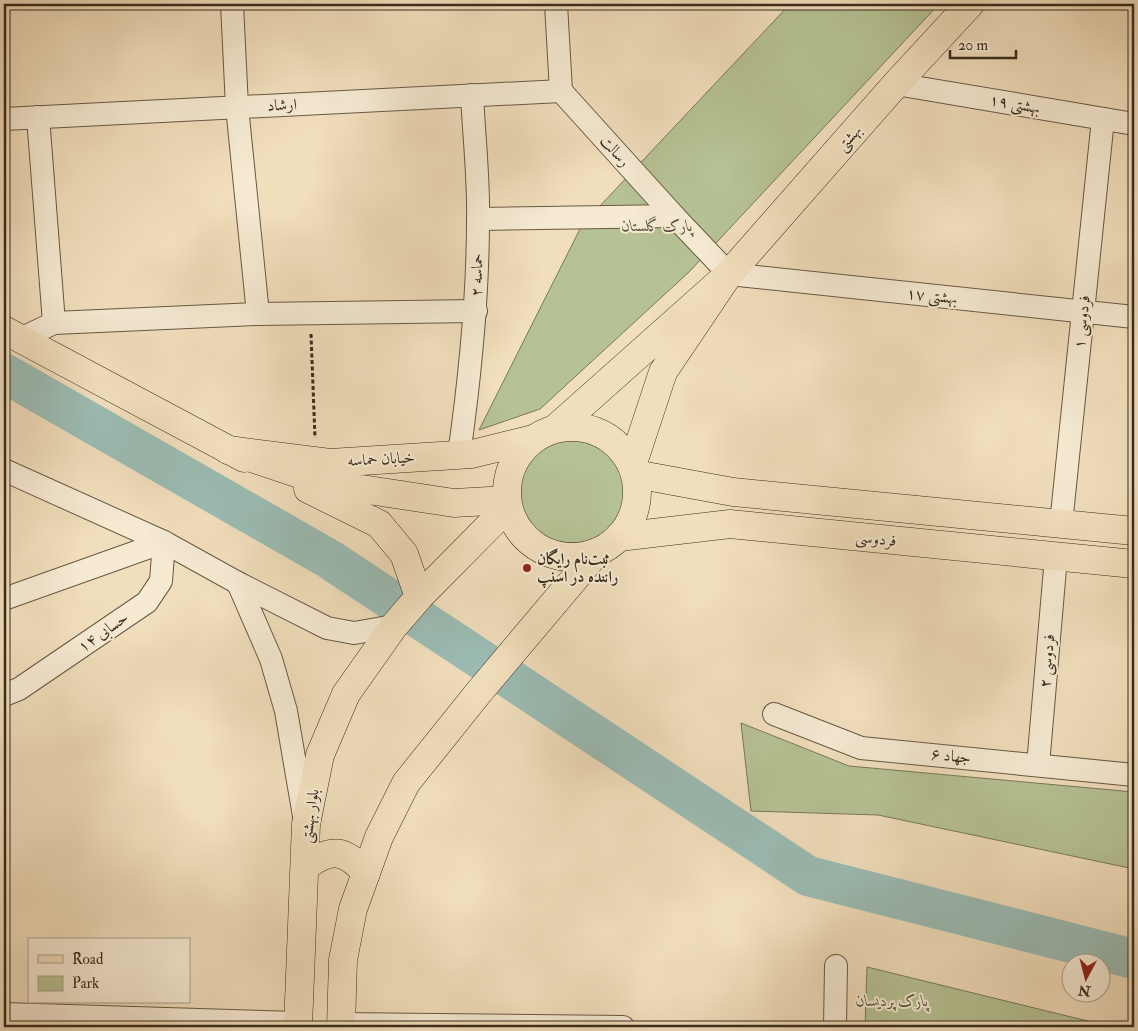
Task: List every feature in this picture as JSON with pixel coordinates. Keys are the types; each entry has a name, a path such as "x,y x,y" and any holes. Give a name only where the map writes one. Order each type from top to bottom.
{"main road":[{"name":"بهشتی","path":"730,274 896,84 970,4"},
{"path":"545,434 579,427 601,434 619,447 633,470 637,496 631,518 619,537 608,546 596,552 575,557 552,554 532,544 517,527 507,503 508,477 517,455 545,434 730,274"},
{"path":"633,470 663,372 730,274"},
{"name":"خیابان حماسه","path":"12,335 228,450 329,484 454,504 507,503"},
{"name":"خیابان حماسه","path":"228,450 330,462 472,454 545,434"},
{"path":"228,450 378,524 404,554 419,597"},
{"name":"فردوسی","path":"633,470 733,492 1134,532"},
{"name":"بلوار بهشتی","path":"298,1025 306,824 320,755 346,694 394,626 507,503"},
{"name":"فردوسی","path":"619,537 730,524 1134,564"},
{"path":"341,1026 343,960 353,909 379,838 406,783 596,552"},
{"path":"305,867 319,856 337,853 354,859 366,873"}],"street":[{"path":"232,4 237,107 258,314"},
{"path":"556,4 561,91"},
{"name":"بهشتی ۱۹","path":"896,84 1134,124"},
{"name":"ارشاد","path":"4,119 561,91"},
{"name":"رسالت","path":"561,91 674,216 730,274"},
{"name":"حماسه ۲","path":"459,455 476,311 478,219 472,95"},
{"path":"38,117 54,323"},
{"name":"فردوسی ۱","path":"1061,524 1103,119"},
{"path":"478,219 674,216"},
{"name":"بهشتی ۱۷","path":"730,274 1134,317"},
{"path":"12,335 54,323 258,314 476,311"},
{"path":"4,470 164,542 238,583 327,628 354,633 394,626"},
{"path":"4,599 164,542"},
{"name":"حسابی ۱۴","path":"4,695 20,690 146,602 161,581 164,542"},
{"name":"فردوسی ۲","path":"1038,765 1056,557"},
{"path":"238,583 271,659 286,711 306,824"},
{"name":"جهاد ۶","path":"774,714 861,748 1134,775"},
{"path":"835,1027 836,966"},
{"path":"4,1014 298,1025"},
{"path":"341,1026 623,1027"}],"path":[{"path":"310,313 316,461"}],"green space":[{"name":"پارک گلستان","path":"790,4 939,4 689,272 540,409 479,430 582,225"},
{"path":"572,437 592,441 610,452 621,470 625,490 621,510 610,528 592,539 572,543 552,539 534,528 523,510 519,490 523,470 534,452 552,441"},
{"path":"741,723 849,766 1134,792 1134,869 878,815 751,811"},
{"name":"پارک پردیسان","path":"867,967 1112,1027 865,1027"}],"waterway":[{"path":"4,373 329,559 808,876 1134,959"}],"place":[{"name":"ثبت‌نام رایگان راننده در اسنپ","path":"527,568"}]}
